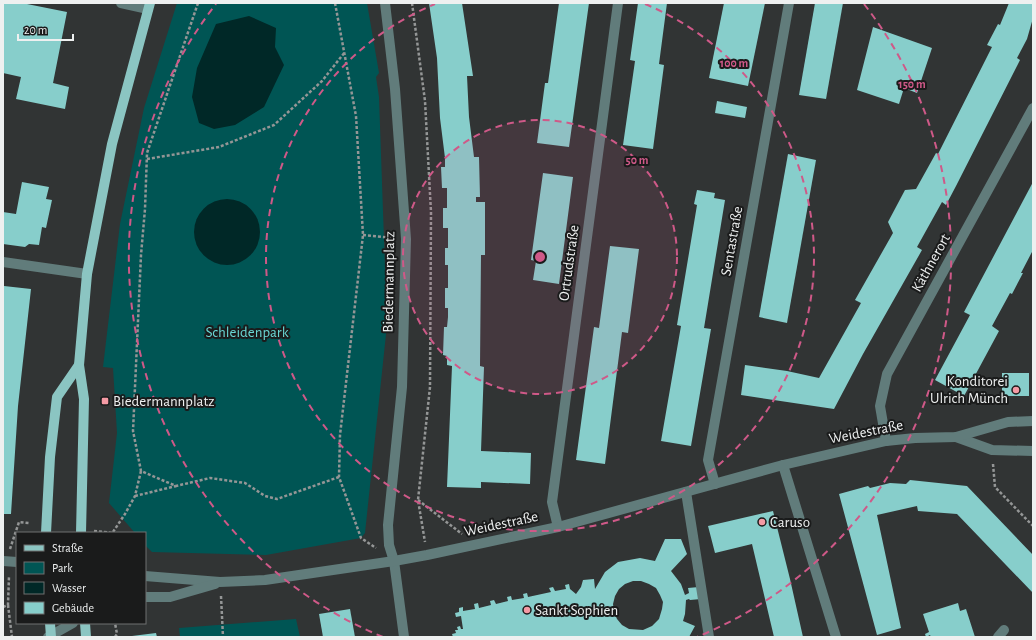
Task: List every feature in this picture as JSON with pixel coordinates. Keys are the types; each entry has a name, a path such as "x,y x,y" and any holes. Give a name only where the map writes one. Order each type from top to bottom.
{"main road":[{"path":"86,532 84,399 80,365 87,274 112,144 149,6"},
{"path":"46,532 50,457 57,397 80,365"},
{"path":"50,624 50,636"},
{"path":"84,624 86,637"}],"street":[{"path":"121,3 149,6"},
{"name":"Biedermannplatz","path":"385,3 395,89 406,239 402,387 388,525 389,545 394,561 404,637"},
{"name":"Ortrudstraße","path":"558,526 552,502 618,3"},
{"name":"Sentastraße","path":"715,484 708,460 789,3"},
{"name":"Käthnerort","path":"886,440 880,406 887,374 1033,108"},
{"path":"3,262 87,274"},
{"name":"Weidestraße","path":"146,576 220,582 265,580 394,561 475,545 558,526 783,465 886,440 956,438 1008,422 1033,421"},
{"name":"Weidestraße","path":"956,438 992,450 1033,451"},
{"path":"783,465 836,637"},
{"path":"686,492 710,637"},
{"name":"Weidestraße","path":"146,597 170,597 220,582"},
{"path":"50,636 71,624"}],"path":[{"path":"114,532 135,496 141,471 133,431 147,153 198,3"},
{"path":"335,3 356,116 363,235 340,435 339,477 361,538 394,561"},
{"path":"412,3 425,100 431,212 430,386 418,500 427,555"},
{"path":"147,159 219,147 274,125 322,81 345,52"},
{"path":"363,235 406,239"},
{"path":"992,450 995,487 1033,526"},
{"path":"141,471 176,486"},
{"path":"135,496 210,478 245,483 265,496 277,499 339,477"},
{"path":"418,500 475,545"},
{"path":"12,637 8,606 12,563 10,545 19,522 29,523"},
{"path":"220,582 223,637"},
{"path":"3,607 8,606"},
{"path":"115,624 117,634 115,637"}],"green space":[{"name":"Schleidenpark","path":"177,3 367,3 379,73 376,77 379,97 387,325 365,533 361,538 266,555 152,552 146,546 146,532 134,532 109,503 117,433 113,368 103,367 120,224 144,108"},
{"path":"296,619 300,637 180,637 179,628"}],"water":[{"path":"249,16 276,28 275,47 284,65 264,107 235,125 214,129 199,123 192,97 197,68 216,24"},
{"path":"221,199 233,199 245,204 255,214 260,226 258,245 245,260 233,265 221,265 209,260 199,250 194,238 194,226 199,214 209,204"}],"building":[{"path":"3,3 22,3 67,12 53,83 69,87 65,109 16,99 21,77 3,73"},
{"path":"429,3 462,3 473,76 467,76 469,117 474,157 479,157 480,197 476,197 476,202 485,202 485,255 481,255 480,366 484,367 481,451 531,453 530,484 481,482 481,488 447,487 452,366 447,365 447,356 443,355 444,327 447,327 448,317 448,308 445,308 445,288 448,288 448,265 445,265 445,248 448,248 448,228 443,228 443,208 447,208 447,188 442,188 441,167 445,167 445,158 440,118 437,58"},
{"path":"559,3 589,3 569,147 537,143 545,83 548,83"},
{"path":"638,3 667,3 659,64 664,65 653,149 623,145 635,61 630,60"},
{"path":"724,3 765,3 748,86 709,78"},
{"path":"815,3 843,3 826,99 799,95"},
{"path":"1009,3 1033,3 1033,18 1027,39 1017,58 1020,60 946,205 942,202 917,247 922,250 863,354 834,409 741,395 745,365 787,371 819,378 861,303 855,300 893,233 888,222 905,190 916,189 936,153 938,154 992,47 987,45 998,24 1000,25"},
{"path":"873,27 932,48 917,93 904,88 899,104 857,90"},
{"path":"717,101 747,107 745,118 715,113"},
{"path":"788,154 816,160 787,323 759,317"},
{"path":"543,173 573,177 559,284 533,280 536,261 531,260"},
{"path":"22,182 49,187 46,199 52,200 46,228 42,227 39,245 29,244 25,247 3,244 3,212 16,214"},
{"path":"1033,182 1033,250 1012,294 1010,293 992,326 999,331 964,396 935,380 970,315 964,312"},
{"path":"697,190 715,193 714,198 725,200 704,328 711,329 691,446 661,441 681,326 677,325 697,205 694,204"},
{"path":"610,246 639,249 628,333 622,332 605,464 576,460 594,327 599,328"},
{"path":"4,286 31,289 18,406 11,514 3,514"},
{"path":"1002,373 1029,373 1029,396 1002,396"},
{"path":"910,480 967,486 1033,555 1033,593 957,514 918,511 917,506 877,515 901,628 877,635 839,494 868,486 870,488 890,483 906,484"},
{"path":"773,511 803,637 774,637 752,544 715,553 708,526"},
{"path":"665,539 681,539 687,554 671,571 681,584 685,595 689,593 688,588 699,587 701,599 686,600 683,621 695,626 689,637 453,637 452,634 456,633 455,630 458,630 457,627 460,626 461,629 463,629 461,616 456,617 455,613 459,612 459,608 463,607 463,611 475,609 474,604 478,603 479,608 491,605 490,601 494,600 496,604 508,601 507,597 511,596 512,600 524,598 523,594 527,593 528,597 551,592 549,588 553,587 555,591 566,589 565,585 569,584 570,589 576,594 581,587 583,580 594,579 595,589 605,572 618,562 640,558 655,561","holes":["633,581 641,581 656,588 663,602 662,609 659,619 652,626 643,630 629,629 622,625 617,619 613,604 619,589 625,584"]},
{"path":"958,603 960,611 966,609 975,637 931,637 930,635 926,637 925,634 929,632 923,614"},
{"path":"350,609 355,637 323,637 319,614"},
{"path":"156,633 157,637 132,636"}],"place":[{"name":"Konditorei Ulrich Münch","path":"1016,390"},
{"name":"Biedermannplatz","path":"105,401"},
{"name":"Caruso","path":"762,522"},
{"name":"Sankt Sophien","path":"527,610"}]}
